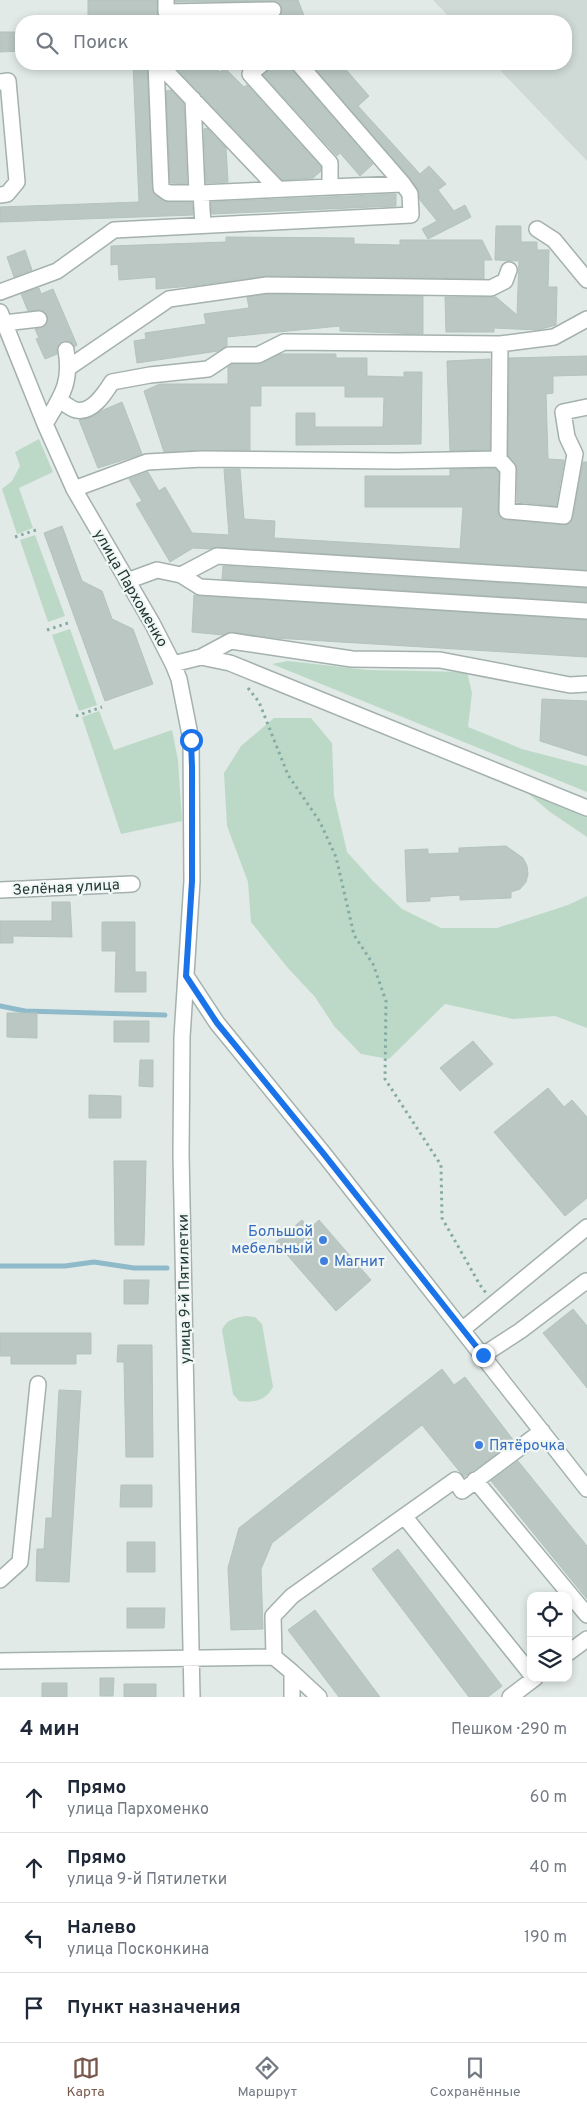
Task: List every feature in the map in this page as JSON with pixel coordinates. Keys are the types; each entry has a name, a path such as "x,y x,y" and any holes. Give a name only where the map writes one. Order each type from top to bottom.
{"street":[{"path":"166,0 166,12 273,10"},
{"path":"158,70 162,188 168,193 403,184"},
{"path":"164,70 278,190"},
{"path":"255,70 250,74 330,163 330,187"},
{"path":"0,292 57,271 114,230 411,215 410,194 403,184 304,70"},
{"path":"0,82 8,82 17,182 7,194 0,195"},
{"path":"193,99 203,225"},
{"path":"537,229 554,240 587,280"},
{"path":"68,368 169,298 267,285 491,288 505,281 509,270"},
{"path":"2,317 38,319"},
{"name":"улица Пархоменко","path":"2,317 44,424 74,489 173,664 179,680 191,740 192,881"},
{"path":"59,400 76,410 88,409 105,394 112,382 150,375 208,369 229,355 258,355 284,342 500,344 554,338 587,319"},
{"path":"500,344 499,459 508,468 507,511 564,516 575,454 567,437 563,412 587,407"},
{"path":"44,424 66,386 68,368 66,350"},
{"path":"74,489 147,462 202,459 397,461 499,459"},
{"path":"181,575 217,556 587,579"},
{"path":"127,581 157,570 181,575 200,587 587,611"},
{"path":"173,664 201,658 230,641 352,659 440,660 570,685 587,684"},
{"path":"201,658 230,663 587,808"},
{"name":"улица 9-й Пятилетки","path":"192,881 182,1038 181,1154 192,1697"},
{"name":"Зелёная улица","path":"0,890 132,884"},
{"path":"186,976 217,1023 330,1161 587,1489"},
{"path":"463,1329 587,1227"},
{"path":"483,1355 520,1331 587,1282"},
{"path":"0,1580 20,1562 38,1384"},
{"path":"274,1657 273,1616 292,1596 455,1480 462,1490 542,1431"},
{"path":"475,1480 587,1615"},
{"path":"404,1516 527,1669"},
{"path":"572,1650 587,1639"},
{"path":"0,1661 274,1657 319,1697"},
{"path":"292,1672 292,1697"},
{"path":"510,1697 529,1682"}],"path":[{"path":"15,537 38,529"},
{"path":"47,630 71,622"},
{"path":"247,686 259,702 288,775 320,822 336,857 354,935 372,964 386,1001 385,1079 441,1165 442,1218 480,1285 495,1303"},
{"path":"76,716 102,707"}],"shaded area":[{"path":"433,0 587,0 587,161 500,70 572,70 572,15 447,15"}],"green space":[{"path":"39,439 53,472 19,488 33,528 17,534 2,489 12,481 20,466 15,452"},
{"path":"35,535 65,616 48,622 20,540"},
{"path":"70,629 97,705 79,711 52,635"},
{"path":"288,661 368,670 467,672 472,693 468,727 522,749 587,766 587,792 272,664"},
{"path":"99,711 114,750 172,730 178,760 182,821 121,834 82,717"},
{"path":"274,718 311,718 332,743 334,796 347,852 402,909 441,928 497,928 568,905 587,896 587,1028 555,1016 513,1019 445,1004 389,1059 361,1054 334,1026 315,997 287,967 251,922 248,882 227,826 224,773 241,746"},
{"path":"523,789 587,816 587,837 550,812"},
{"path":"246,1316 255,1317 262,1324 273,1387 263,1398 249,1402 239,1401 233,1394 222,1330 226,1323 231,1320"}],"building":[{"path":"88,0 157,0 158,15 88,15"},
{"path":"175,0 298,0 304,15 280,15 282,10 281,5 273,1 175,2"},
{"path":"0,32 15,32 15,51 0,52"},
{"path":"133,70 147,70 153,192 167,202 192,202 193,215 0,222 0,207 139,202"},
{"path":"178,70 218,70 220,72 227,70 244,87 247,85 321,167 321,171 313,178 282,180"},
{"path":"269,70 292,70 373,164 360,176 340,153 337,156 263,75"},
{"path":"316,70 346,70 369,96 358,106 420,174 429,166 446,184 438,190 454,211 465,205 471,217 428,239 422,229 437,221 420,200 418,189"},
{"path":"171,90 184,104 187,184 170,183 166,91"},
{"path":"207,128 226,148 228,182 206,183 204,129"},
{"path":"396,194 396,206 212,214 211,202"},
{"path":"496,226 521,226 521,242 537,242 537,250 549,250 548,287 557,287 556,325 538,330 494,328 494,332 446,332 445,297 496,297 517,315 519,261 495,260"},
{"path":"226,237 354,238 354,244 400,245 400,240 482,240 492,260 484,260 484,279 267,276 156,289 156,277 119,280 118,264 111,265 111,246 226,242"},
{"path":"25,250 32,270 14,277 7,257"},
{"path":"39,288 41,294 53,289 77,345 74,347 69,341 61,342 57,347 57,354 45,359 36,339 39,338 35,329 45,326 48,317 42,310 28,311 21,294"},
{"path":"268,294 423,296 423,334 340,331 340,326 227,337 227,346 218,351 137,363 134,341 146,339 145,333 206,324 204,314 249,308 247,297"},
{"path":"280,354 336,354 336,358 367,358 367,376 404,377 404,372 422,372 421,444 296,445 296,413 315,413 315,427 383,427 384,397 345,397 345,386 261,386 261,406 250,406 250,450 164,452 144,391 160,384 228,384 228,367 232,364 258,364"},
{"path":"587,356 587,375 553,376 553,393 546,394 548,459 564,460 556,506 517,502 517,469 508,455 509,358"},
{"path":"490,359 490,450 450,451 447,361"},
{"path":"122,402 142,454 98,468 79,420 90,418"},
{"path":"583,462 587,462 587,570 218,547 210,549 193,548 170,562 136,504 142,501 129,479 148,472 159,491 165,487 192,533 229,535 224,469 240,469 244,519 275,521 274,538 460,549 463,507 365,507 365,476 450,476 450,469 495,468 499,472 498,511 501,518 564,525 571,522 573,518"},
{"path":"62,526 82,581 102,591 112,619 133,629 153,684 105,701 44,533"},
{"path":"223,566 587,588 587,602 222,579"},
{"path":"194,595 587,620 587,657 275,638 232,632 223,635 192,632"},
{"path":"542,699 587,701 587,756 540,741"},
{"path":"506,846 523,858 528,874 526,882 520,889 511,892 511,898 460,900 460,895 430,897 430,901 407,902 405,850 428,849 428,854 459,853 459,848"},
{"path":"52,902 70,902 72,937 13,936 13,943 0,943 0,921 52,921"},
{"path":"102,922 135,922 135,972 146,972 146,992 115,992 116,951 102,951"},
{"path":"7,1013 37,1013 37,1038 7,1037"},
{"path":"114,1021 149,1021 149,1042 114,1042"},
{"path":"473,1041 493,1064 460,1091 440,1068"},
{"path":"140,1060 153,1060 153,1087 139,1086"},
{"path":"548,1088 564,1107 572,1100 587,1117 587,1198 565,1216 494,1132"},
{"path":"89,1095 121,1096 121,1118 89,1118"},
{"path":"114,1161 146,1161 144,1245 115,1245"},
{"name":"Магнит","path":"302,1220 309,1229 319,1220 371,1280 336,1311 276,1242"},
{"path":"124,1280 149,1280 148,1304 124,1304"},
{"path":"573,1309 587,1326 587,1388 543,1333"},
{"path":"0,1333 91,1333 91,1354 76,1354 76,1364 11,1364 11,1356 0,1356"},
{"path":"118,1345 152,1345 153,1457 126,1457 124,1362 117,1362"},
{"path":"442,1369 454,1385 465,1377 514,1441 464,1477 422,1425 272,1543 261,1569 263,1629 231,1630 228,1568 239,1528"},
{"path":"59,1390 81,1391 69,1582 36,1581 37,1549 44,1549 46,1518 52,1518"},
{"path":"518,1461 587,1546 587,1599 491,1481"},
{"path":"121,1485 152,1485 152,1507 120,1507"},
{"path":"127,1542 155,1542 155,1572 127,1572"},
{"path":"398,1549 502,1686 488,1697 469,1697 372,1569"},
{"path":"127,1608 165,1608 164,1628 127,1628"},
{"path":"315,1610 380,1697 339,1697 288,1630"},
{"path":"100,1678 114,1678 113,1696 100,1696"},
{"path":"42,1683 67,1683 67,1697 42,1697"},
{"path":"124,1684 156,1684 156,1697 124,1697"}],"waterway":[{"path":"0,1006 25,1011 165,1015"},
{"path":"0,1266 65,1266 94,1262 134,1268 167,1268"}],"tunnel":[{"path":"39,319 56,325 66,350"}],"place":[{"name":"Большой мебельный","path":"323,1240"},
{"name":"Магнит","path":"324,1261"},
{"name":"Пятёрочка","path":"479,1445"}],"route":[{"path":"191,740 192,881 186,976 217,1023 483,1355"}]}
